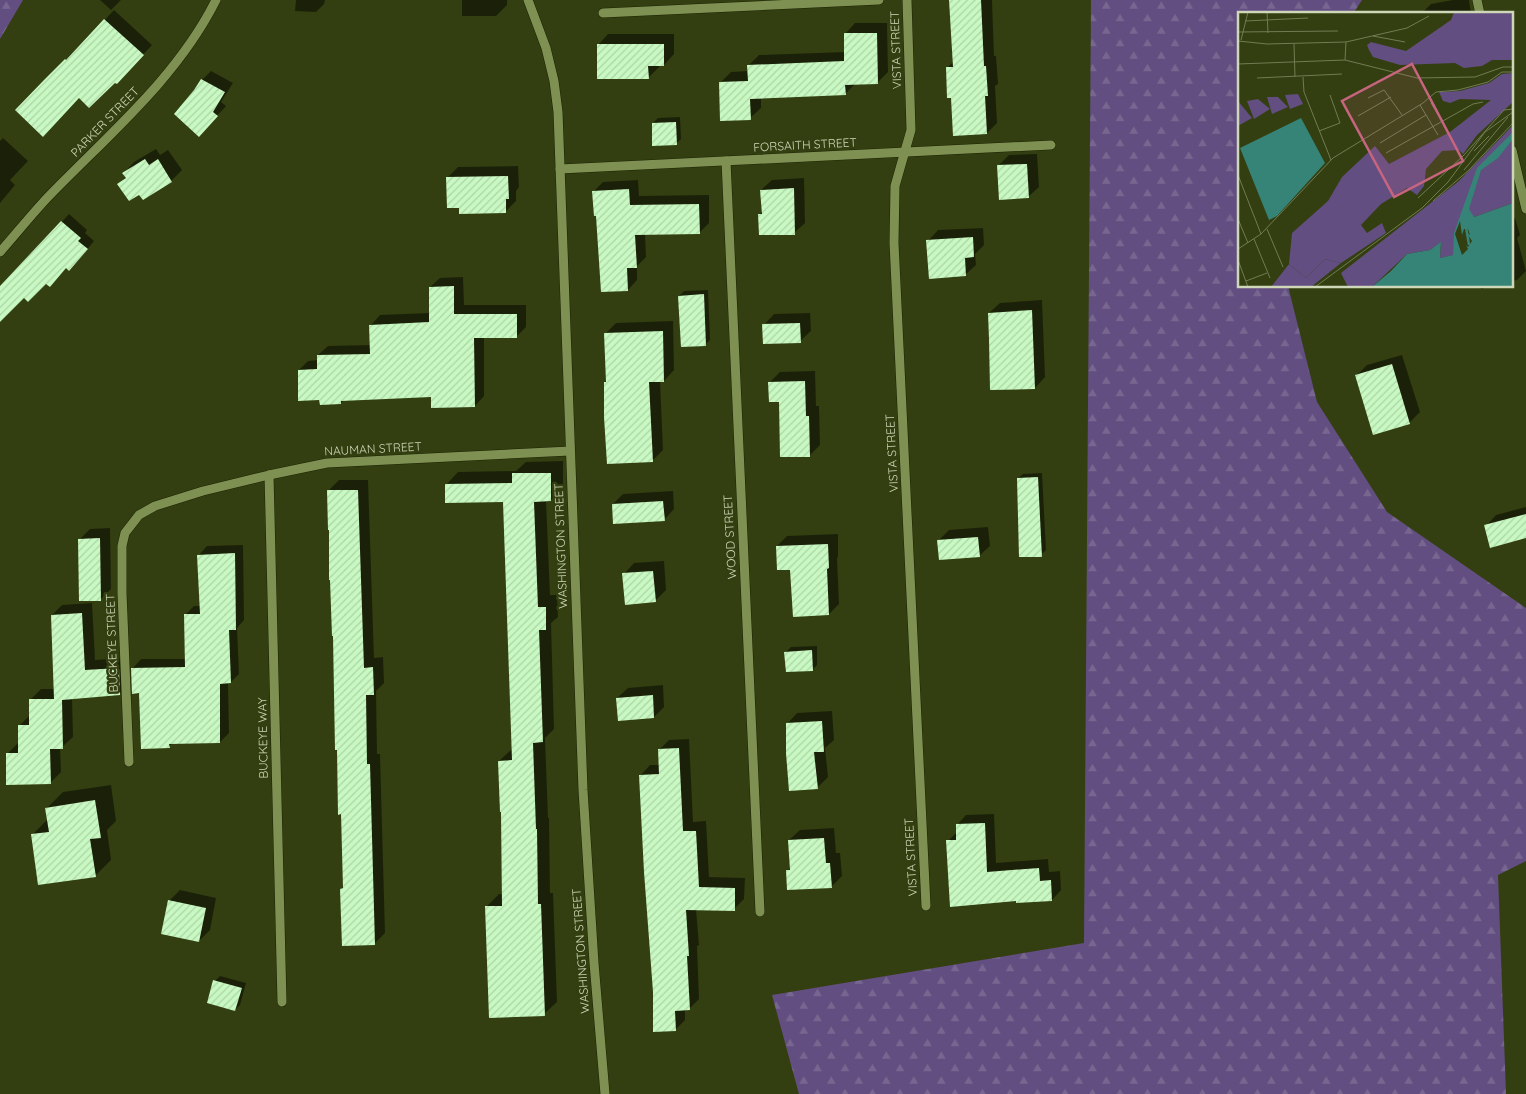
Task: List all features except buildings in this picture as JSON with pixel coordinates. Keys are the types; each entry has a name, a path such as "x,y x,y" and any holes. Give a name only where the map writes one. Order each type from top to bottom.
{"street":[{"name":"PARKER STREET","path":"0,252 47,199 134,111 178,62 206,22 216,0"},
{"name":"WASHINGTON STREET","path":"528,0 546,48 554,81 558,112 583,790 594,963 605,1094"},
{"path":"603,13 879,0"},
{"name":"VISTA STREET","path":"907,0 910,130 895,186 894,243 926,906"},
{"name":"FORSAITH STREET","path":"560,169 1051,146"},
{"path":"1514,158 1526,209"},
{"name":"WOOD STREET","path":"726,161 760,912"},
{"name":"NAUMAN STREET","path":"130,525 139,515 155,506 269,474 327,463 570,451"},
{"name":"BUCKEYE WAY","path":"269,474 282,1002"},
{"name":"BUCKEYE STREET","path":"129,762 122,593 122,546 125,533 130,525"}],"green space":[{"path":"0,0 23,0 0,39"},
{"path":"1091,0 1362,0 1354,12 1238,12 1238,288 1288,288 1317,402 1387,512 1526,608 1526,861 1498,875 1506,1094 799,1094 772,995 1084,943"}]}
